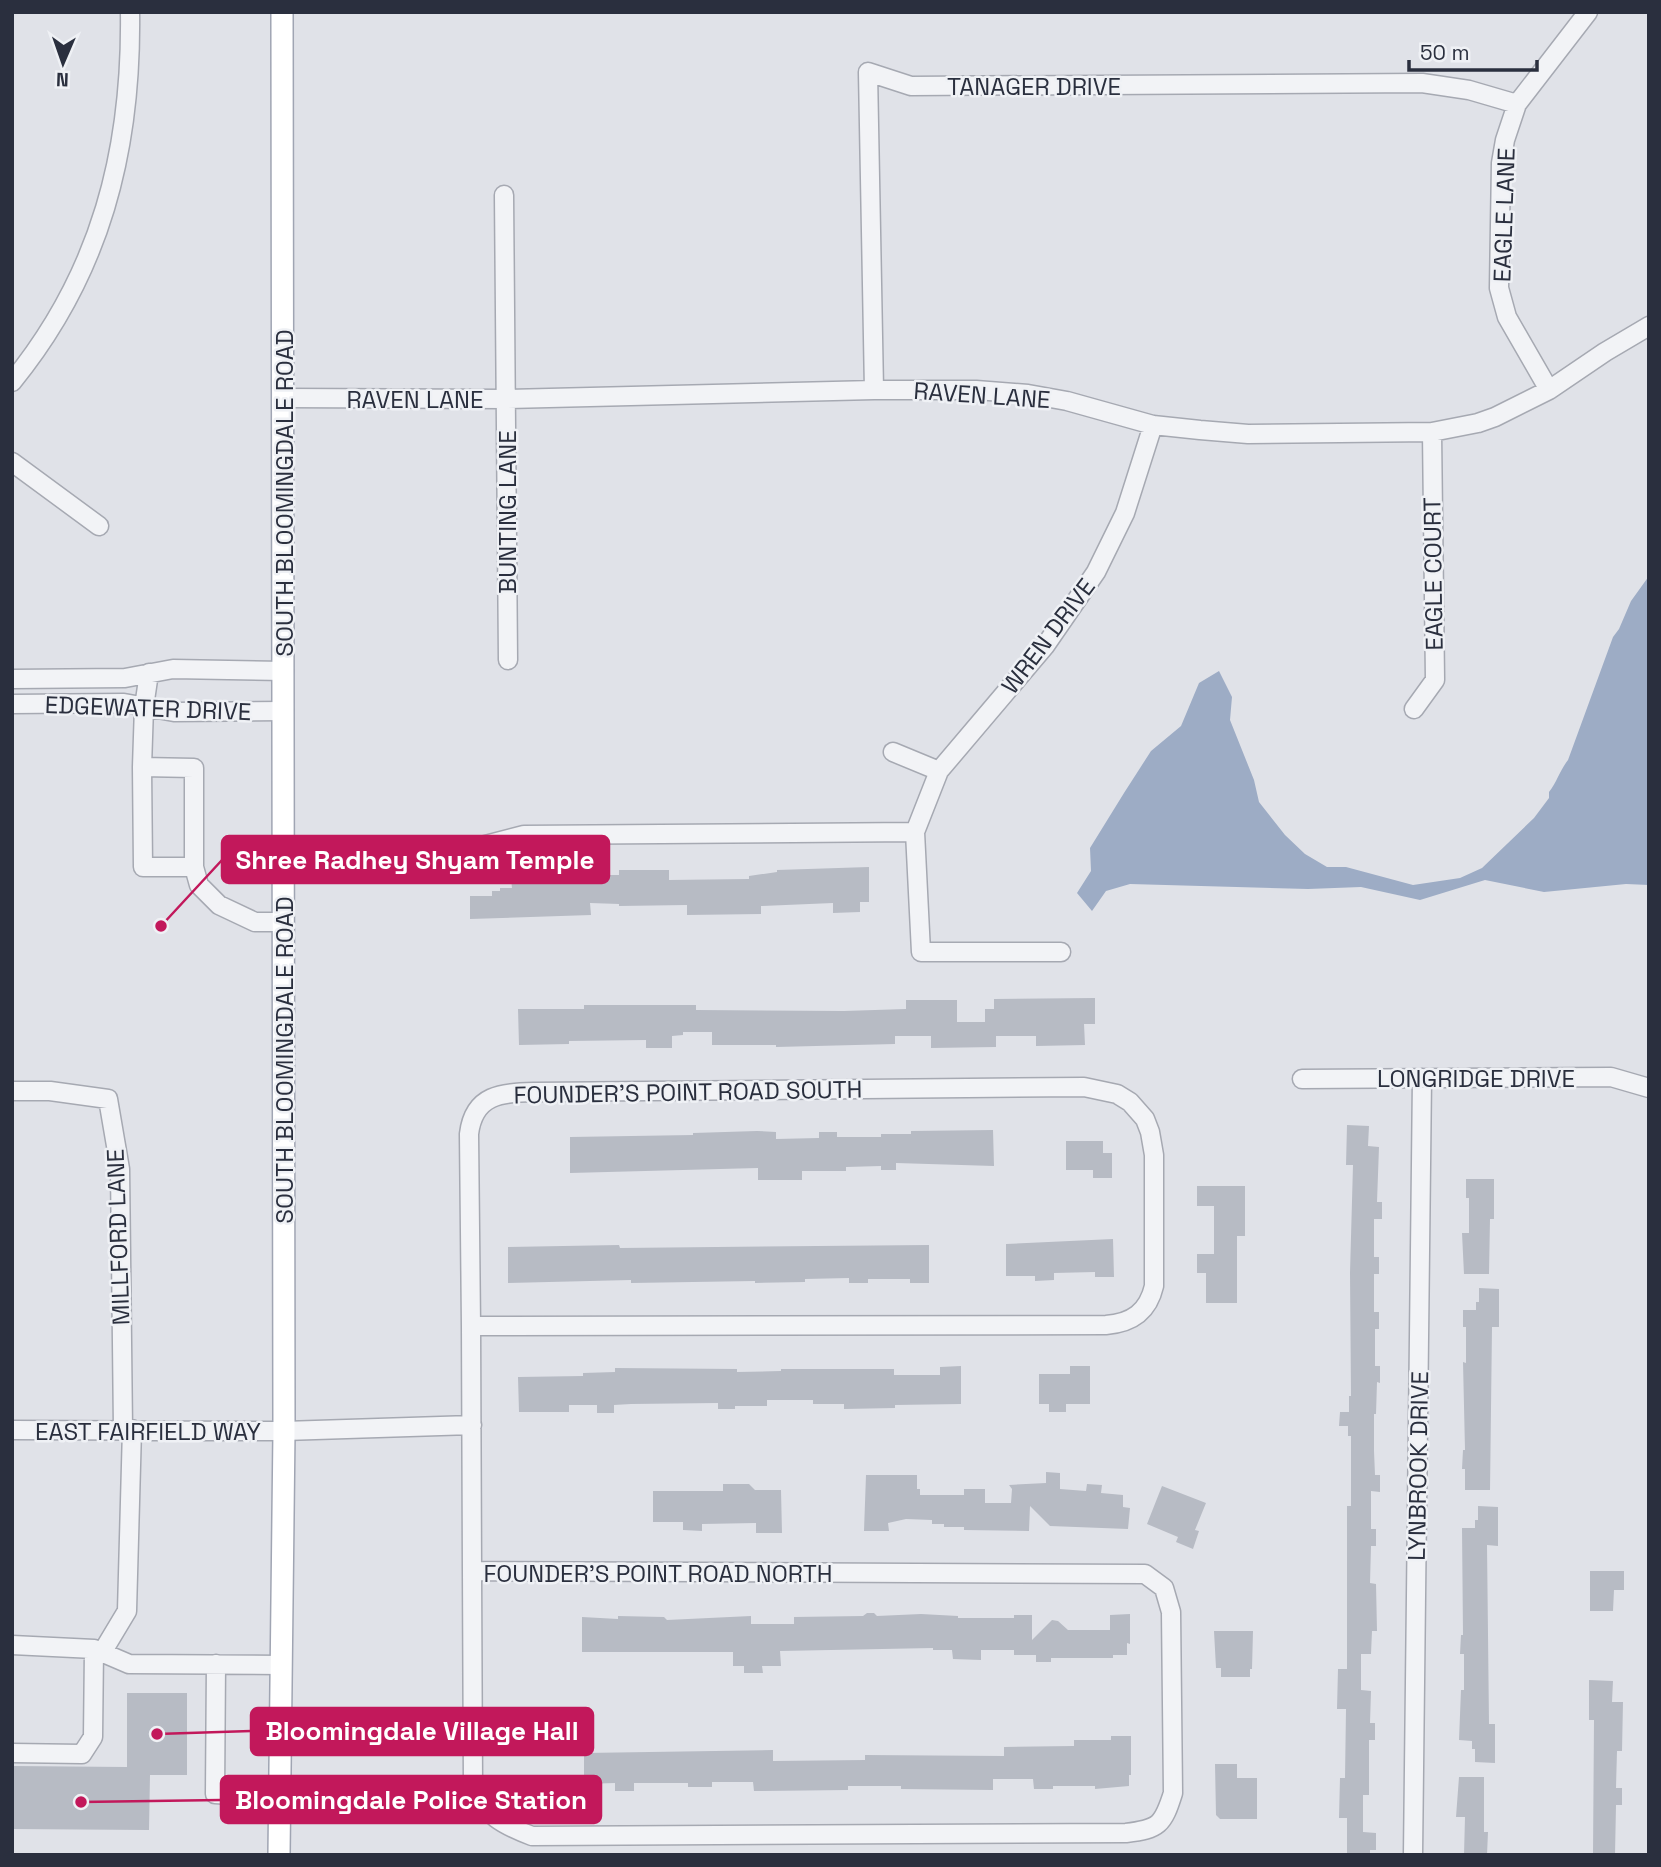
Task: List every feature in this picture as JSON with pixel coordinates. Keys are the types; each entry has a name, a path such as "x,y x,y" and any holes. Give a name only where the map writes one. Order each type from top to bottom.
{"main road":[{"name":"SOUTH BLOOMINGDALE ROAD","path":"279,1855 284,1431 282,12"}],"street":[{"path":"12,382 53,326 79,277 111,191 128,101 130,12"},
{"name":"EAGLE LANE","path":"1549,390 1507,317 1499,288 1501,163 1517,104 1588,12"},
{"name":"TANAGER DRIVE","path":"874,390 868,72 911,86 1422,83 1469,90 1517,104"},
{"name":"BUNTING LANE","path":"504,195 508,660"},
{"name":"RAVEN LANE","path":"284,398 506,399 976,390 1028,394 1067,401 1153,425 1248,434 1432,432 1495,417 1549,390 1649,326"},
{"name":"WREN DRIVE","path":"1061,952 920,952 915,832 939,771 1045,646 1096,572 1125,513 1153,425"},
{"name":"EAGLE COURT","path":"1414,709 1435,680 1432,432"},
{"path":"12,462 99,526"},
{"name":"EDGEWATER DRIVE","path":"12,679 125,677 173,669 284,671"},
{"path":"149,673 144,706 142,767 143,867 194,867"},
{"name":"EDGEWATER DRIVE","path":"12,704 124,703 174,712 284,711"},
{"path":"893,752 939,771"},
{"path":"142,767 194,768 194,867 199,885 219,905 255,922 284,922"},
{"path":"474,848 524,835 915,832"},
{"name":"LONGRIDGE DRIVE","path":"1302,1079 1611,1077 1649,1088"},
{"name":"LYNBROOK DRIVE","path":"1413,1855 1422,1078"},
{"name":"FOUNDER'S POINT ROAD SOUTH","path":"471,1326 1107,1325 1128,1322 1148,1304 1154,1286 1154,1155 1150,1132 1144,1119 1130,1102 1118,1094 1084,1087 536,1092 497,1096 487,1100 474,1113 469,1134 472,1425"},
{"name":"MILLFORD LANE","path":"12,1091 113,1094 120,1169 127,1429 127,1611 98,1650"},
{"name":"EAST FAIRFIELD WAY","path":"12,1430 284,1431 472,1425"},
{"name":"FOUNDER'S POINT ROAD NORTH","path":"472,1425 472,1571 473,1786 481,1805 507,1827 532,1836 1125,1833 1151,1830 1166,1818 1173,1793 1171,1612 1164,1587 1145,1574 472,1571"},
{"path":"12,1645 98,1650 129,1664 282,1665"},
{"path":"12,1753 82,1754 93,1737 98,1650"},
{"path":"216,1664 215,1794 279,1797"}],"water":[{"path":"1649,576 1649,885 1626,884 1544,892 1485,880 1420,900 1361,887 1308,889 1130,884 1106,891 1092,911 1077,893 1091,871 1090,848 1124,793 1151,751 1181,726 1199,683 1219,671 1232,697 1230,720 1254,780 1259,802 1285,835 1305,854 1327,867 1346,867 1413,885 1460,878 1482,868 1534,818 1549,798 1549,792 1568,760 1613,637 1631,601"}],"building":[{"path":"869,867 869,902 860,902 860,912 833,913 833,903 761,906 761,914 687,915 687,905 619,906 590,903 591,915 470,919 470,896 492,896 492,891 512,888 511,879 522,879 521,870 619,875 619,870 669,870 669,880 749,879 749,876 777,870"},
{"path":"1095,998 1095,1024 1084,1024 1085,1045 1036,1046 1036,1036 996,1036 996,1047 931,1048 931,1036 895,1036 895,1044 776,1047 712,1045 712,1032 683,1032 683,1035 672,1036 672,1048 646,1048 646,1040 519,1045 518,1009 584,1009 584,1005 696,1005 696,1010 844,1011 906,1009 906,1000 957,1000 957,1022 985,1022 985,1009 994,1009 994,999"},
{"path":"1347,1125 1369,1126 1368,1146 1379,1147 1377,1202 1382,1202 1382,1219 1374,1219 1374,1257 1379,1257 1379,1274 1374,1274 1374,1312 1379,1312 1379,1329 1375,1329 1375,1366 1380,1366 1380,1383 1377,1382 1374,1414 1374,1451 1375,1475 1380,1475 1380,1492 1371,1491 1371,1529 1376,1529 1376,1546 1371,1546 1370,1583 1376,1584 1377,1631 1372,1631 1371,1654 1361,1654 1361,1690 1371,1691 1370,1723 1375,1723 1375,1740 1369,1740 1369,1795 1363,1795 1363,1832 1376,1833 1376,1850 1370,1850 1370,1855 1347,1855 1347,1818 1339,1818 1340,1778 1345,1778 1346,1709 1337,1709 1338,1669 1347,1669 1347,1506 1351,1506 1351,1436 1348,1436 1348,1426 1339,1426 1340,1412 1349,1412 1351,1396 1353,1165 1346,1165"},
{"path":"993,1130 994,1166 896,1163 896,1170 881,1170 881,1166 846,1167 846,1171 802,1171 802,1180 758,1180 758,1168 570,1173 570,1137 757,1131 776,1132 776,1139 819,1138 819,1132 837,1132 837,1137 881,1137 881,1134 911,1134 911,1131"},
{"path":"1066,1141 1103,1141 1103,1153 1112,1153 1112,1178 1093,1178 1093,1170 1066,1170"},
{"path":"1466,1179 1494,1179 1494,1219 1490,1219 1489,1274 1464,1274 1462,1233 1469,1233"},
{"path":"1197,1186 1245,1186 1245,1236 1237,1236 1237,1303 1206,1303 1206,1273 1197,1273 1197,1254 1214,1254 1214,1206 1197,1206"},
{"path":"1113,1239 1114,1277 1095,1277 1095,1272 1054,1273 1054,1280 1035,1281 1035,1276 1006,1276 1006,1244"},
{"path":"619,1245 620,1248 929,1245 929,1283 910,1283 910,1279 868,1279 868,1283 849,1283 849,1278 755,1283 631,1283 631,1280 508,1283 508,1247"},
{"path":"1479,1288 1499,1289 1499,1327 1492,1327 1490,1490 1465,1490 1465,1469 1462,1469 1465,1450 1463,1362 1466,1363 1466,1327 1463,1327 1463,1310 1476,1310"},
{"path":"961,1366 961,1404 844,1409 844,1404 813,1404 813,1400 767,1400 767,1406 735,1406 735,1409 718,1409 718,1403 631,1404 614,1405 614,1413 597,1413 597,1405 569,1405 569,1412 519,1412 518,1377 583,1376 583,1373 615,1372 615,1368 737,1369 737,1372 781,1369 894,1369 894,1375 940,1375 940,1367"},
{"path":"1070,1366 1090,1366 1090,1404 1066,1404 1066,1412 1049,1412 1049,1404 1039,1404 1039,1374 1070,1374"},
{"path":"1046,1472 1060,1473 1060,1489 1086,1491 1087,1484 1102,1485 1101,1493 1123,1495 1123,1507 1130,1508 1128,1529 1050,1526 1030,1506 1029,1531 964,1530 964,1527 932,1524 932,1520 906,1519 888,1523 889,1531 864,1531 866,1475 917,1475 920,1495 964,1495 964,1489 985,1489 985,1503 1011,1503 1012,1489 1009,1485 1046,1483"},
{"path":"723,1484 749,1484 755,1490 781,1490 782,1533 756,1533 756,1523 702,1524 702,1531 683,1530 683,1522 653,1522 653,1491 723,1491"},
{"path":"1162,1486 1206,1503 1195,1530 1199,1531 1193,1549 1176,1542 1178,1537 1147,1524"},
{"path":"1478,1506 1498,1507 1498,1546 1487,1545 1489,1724 1495,1724 1495,1763 1475,1762 1472,1741 1459,1740 1461,1690 1464,1690 1464,1654 1460,1654 1463,1635 1462,1528 1475,1528"},
{"path":"1590,1571 1624,1571 1624,1590 1614,1590 1613,1611 1590,1611"},
{"path":"867,1613 877,1616 921,1614 958,1618 1014,1618 1014,1615 1032,1615 1032,1640 1052,1620 1058,1621 1068,1630 1110,1630 1110,1615 1130,1614 1130,1644 1127,1643 1127,1655 1113,1655 1113,1658 1051,1658 1051,1662 1036,1662 1036,1655 1014,1655 1014,1650 981,1650 981,1660 953,1659 952,1650 933,1648 780,1651 781,1666 762,1666 763,1673 744,1673 744,1666 733,1666 733,1652 582,1652 582,1617 664,1617 667,1620 751,1616 751,1624 794,1624 794,1617 863,1616"},
{"path":"1214,1631 1253,1631 1250,1677 1221,1677 1221,1668 1216,1668"},
{"path":"1589,1680 1613,1681 1612,1702 1623,1702 1622,1751 1617,1751 1616,1788 1622,1788 1622,1805 1616,1805 1615,1855 1593,1855 1594,1720 1589,1720"},
{"path":"127,1693 187,1693 187,1775 150,1775 149,1830 12,1829 12,1766 127,1767"},
{"path":"1111,1736 1131,1736 1129,1786 1095,1789 1095,1786 1053,1786 1053,1789 1034,1789 1033,1779 993,1779 993,1790 848,1786 848,1790 754,1791 753,1782 712,1782 712,1787 688,1787 688,1783 634,1783 634,1791 615,1791 615,1783 584,1784 584,1753 773,1750 773,1761 865,1760 865,1755 1004,1756 1004,1747 1074,1746 1074,1740 1111,1740"},
{"path":"1215,1764 1237,1764 1237,1778 1257,1778 1257,1819 1220,1819 1216,1815"},
{"path":"1459,1777 1484,1777 1484,1832 1488,1832 1487,1855 1464,1855 1465,1817 1456,1817"}],"place":[{"name":"Shree Radhey Shyam Temple","path":"161,926"},
{"name":"Bloomingdale Village Hall","path":"157,1734"},
{"name":"Bloomingdale Police Station","path":"81,1802"}]}
